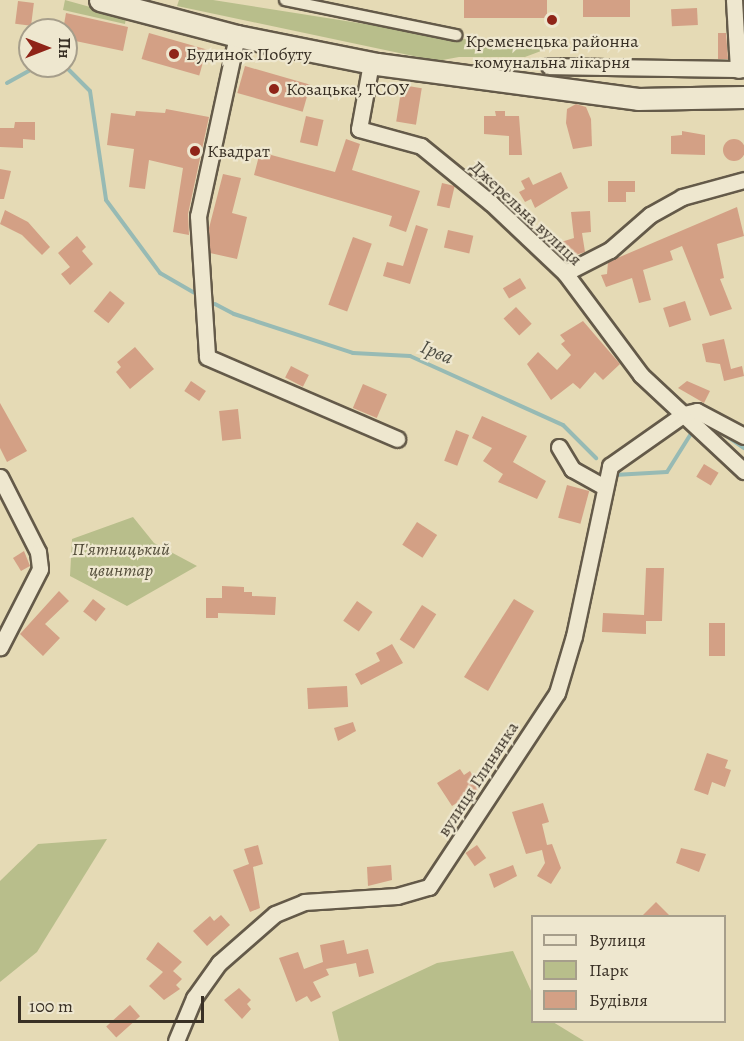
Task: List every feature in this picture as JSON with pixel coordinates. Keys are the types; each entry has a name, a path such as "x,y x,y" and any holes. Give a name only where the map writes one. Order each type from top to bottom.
{"main road":[{"path":"100,0 237,36 370,63 639,99 744,98"}],"street":[{"path":"285,0 456,35"},
{"path":"549,66 741,70 734,0"},
{"path":"237,36 198,216 207,357 397,439"},
{"name":"Джерельна вулиця","path":"370,63 359,129 421,146 491,203 565,273 641,375 744,471"},
{"path":"565,273 610,250 650,215 682,197 744,180"},
{"path":"691,421 697,411 744,436"},
{"name":"вулиця Глинянка","path":"176,1041 194,998 219,963 275,914 304,902 397,896 429,887 557,693 577,626 610,466 691,421"},
{"path":"559,447 572,469 604,487"},
{"path":"0,477 38,552 40,568 0,647"}],"green space":[{"path":"65,0 126,17 125,24 63,10"},
{"path":"179,0 213,0 460,39 544,39 541,51 525,57 459,57 437,61 177,6"},
{"name":"П'ятницький цвинтар","path":"133,517 154,543 197,566 127,606 70,576 72,539"},
{"path":"107,839 37,952 0,982 0,881 38,844"},
{"path":"513,951 531,991 531,1023 555,1023 584,1041 339,1041 332,1012 437,963"}],"building":[{"path":"464,0 547,0 547,18 464,18"},
{"path":"583,0 630,0 630,17 583,17"},
{"path":"18,1 34,3 32,18 18,18 18,24 15,24"},
{"path":"697,8 698,25 672,26 671,9"},
{"path":"66,13 128,27 123,51 78,42 78,18 65,18"},
{"name":"Будинок Побуту","path":"149,33 207,50 199,75 142,59"},
{"path":"718,33 726,33 728,59 718,59"},
{"name":"Козацька, ТСОУ","path":"245,66 310,85 303,112 237,93"},
{"path":"402,85 422,88 416,125 396,122"},
{"path":"576,104 586,107 591,119 592,146 573,149 566,123 567,109"},
{"path":"166,109 209,117 188,214 189,235 173,232 183,168 149,160 145,189 129,187 134,149 107,145 111,113 135,116 136,111 165,113"},
{"path":"495,111 505,111 505,116 519,116 522,155 509,155 509,136 484,134 484,116 496,116"},
{"path":"306,116 324,120 317,146 300,142"},
{"path":"15,122 35,122 35,140 23,139 23,148 0,147 0,128 14,128"},
{"path":"682,131 705,135 705,155 671,154 671,136 682,135"},
{"path":"346,139 360,144 352,170 420,191 406,232 389,226 392,216 254,175 260,152 335,172"},
{"path":"734,139 742,142 745,150 742,158 734,161 726,158 723,150 726,142"},
{"path":"0,169 11,171 4,199 0,199"},
{"path":"561,172 568,188 535,208 531,199 525,202 519,192 525,189 521,181 529,177 533,185"},
{"path":"223,174 241,178 232,213 247,217 237,259 210,253 209,228"},
{"path":"608,181 635,181 635,192 626,192 626,202 608,202"},
{"path":"442,183 455,186 449,208 437,205"},
{"path":"737,207 744,236 717,244 724,278 720,279 732,309 710,316 682,246 670,251 673,260 643,270 651,300 639,303 632,278 606,287 601,275 607,274 608,262"},
{"path":"5,210 28,222 50,247 42,255 22,235 0,224"},
{"path":"590,211 591,232 582,233 585,252 566,258 561,242 574,238 571,212"},
{"path":"416,225 428,229 410,284 383,276 387,262 403,266"},
{"path":"448,230 473,236 469,253 444,248"},
{"path":"77,236 86,247 82,251 93,264 70,285 61,274 70,267 58,253"},
{"path":"353,237 372,244 347,311 328,305"},
{"path":"520,278 526,288 509,299 503,288"},
{"path":"110,291 125,303 108,323 94,311"},
{"path":"685,301 691,320 669,327 663,308"},
{"path":"516,307 532,324 519,335 504,319"},
{"path":"583,321 620,364 603,380 595,372 580,389 573,383 551,400 527,364 538,352 557,370 571,355 561,344 565,341 560,335"},
{"path":"724,339 731,369 742,366 744,376 724,381 720,364 706,362 702,344"},
{"path":"135,347 154,369 130,389 116,372 121,367 117,362"},
{"path":"291,366 309,375 303,387 285,378"},
{"path":"191,381 206,391 199,401 184,391"},
{"path":"687,381 710,391 704,403 678,388"},
{"path":"363,384 387,394 377,418 353,408"},
{"path":"0,403 27,451 7,462 0,448"},
{"path":"238,409 241,439 222,441 219,411"},
{"path":"482,416 527,436 513,462 546,481 537,499 498,482 503,474 483,461 492,448 472,438"},
{"path":"456,430 469,435 457,466 444,461"},
{"path":"704,464 719,473 711,486 696,477"},
{"path":"567,485 589,491 580,524 558,518"},
{"path":"417,522 437,535 422,558 402,545"},
{"path":"24,551 30,566 21,571 13,558"},
{"path":"646,568 664,568 662,621 646,621 646,634 602,632 603,613 644,615"},
{"path":"222,586 244,587 244,592 252,592 252,596 276,597 275,615 218,613 218,618 206,618 206,598 222,598"},
{"path":"59,591 69,601 45,624 60,638 43,656 20,634"},
{"path":"93,599 106,609 96,621 83,612"},
{"path":"514,599 534,611 488,691 464,677"},
{"path":"357,601 373,612 359,632 343,621"},
{"path":"422,605 436,614 414,649 400,639"},
{"path":"709,623 725,623 725,656 709,656"},
{"path":"392,644 403,663 361,685 355,674 380,661 376,653"},
{"path":"347,686 348,707 308,709 307,688"},
{"path":"353,722 356,731 338,741 334,728"},
{"path":"707,753 728,760 725,768 731,770 725,787 712,782 708,795 694,790"},
{"path":"460,769 464,775 470,771 480,788 452,806 437,783"},
{"path":"543,803 549,822 542,824 547,845 552,844 561,868 551,884 537,876 545,863 542,850 526,854 512,812"},
{"path":"258,845 263,864 253,867 260,908 250,912 233,870 249,864 244,849"},
{"path":"477,845 486,858 475,866 466,853"},
{"path":"681,848 706,854 699,872 676,863"},
{"path":"391,865 392,880 368,886 367,867"},
{"path":"513,865 517,876 494,888 489,874"},
{"path":"656,902 669,915 643,915"},
{"path":"221,915 230,925 207,946 193,931 210,916 214,921"},
{"path":"344,940 347,954 368,949 374,973 359,977 356,963 326,969 329,975 313,982 321,997 311,1002 307,996 296,1002 279,958 298,952 304,969 323,962 320,945"},
{"path":"158,942 182,962 173,971 182,979 176,985 180,989 164,1000 149,986 163,972 146,959"},
{"path":"239,988 251,1000 247,1004 251,1009 242,1019 224,1000"},
{"path":"130,1005 140,1016 116,1038 106,1026"}],"waterway":[{"name":"Ірва","path":"7,83 18,77"},
{"name":"Ірва","path":"77,78 90,91 106,200 160,273 194,293"},
{"name":"Ірва","path":"215,304 234,314 353,353 410,356 563,425 596,458"},
{"name":"Ірва","path":"614,475 667,472 694,429"},
{"name":"Ірва","path":"721,432 744,448"}],"place":[{"name":"Кременецька районна комунальна лікарня","path":"552,20"},
{"name":"Будинок Побуту","path":"174,54"},
{"name":"Козацька, ТСОУ","path":"274,89"},
{"name":"Квадрат","path":"195,151"}]}
